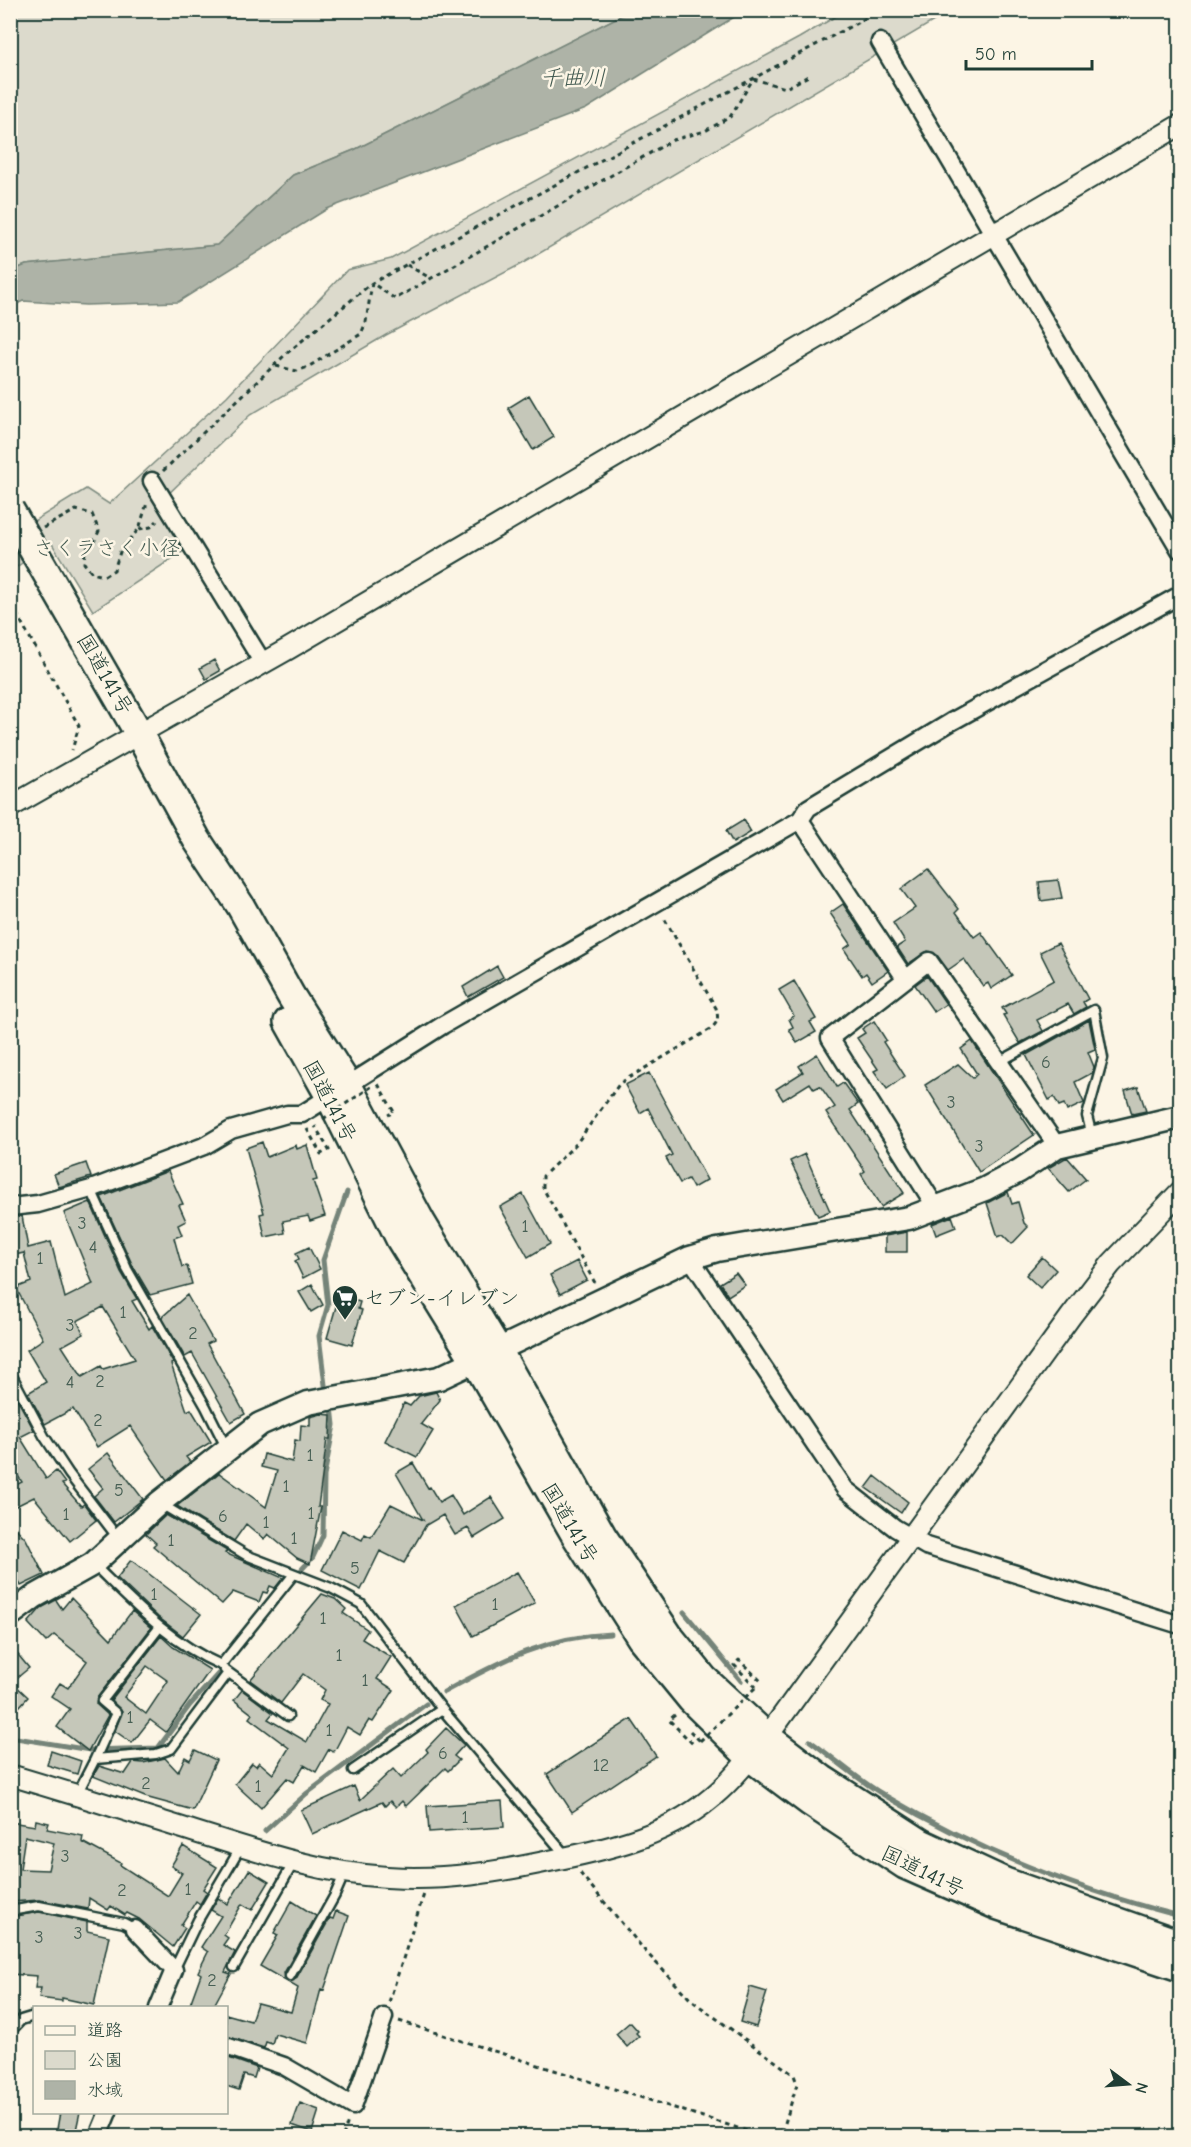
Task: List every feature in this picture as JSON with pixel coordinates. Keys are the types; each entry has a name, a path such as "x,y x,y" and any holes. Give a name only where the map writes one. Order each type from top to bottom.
{"highway":[{"name":"国道141号","path":"10,510 36,543 197,840 240,905 291,996 343,1097 421,1222 576,1536 641,1638 691,1699 759,1747 822,1779 921,1843 1005,1882 1180,1944"},
{"name":"国道141号","path":"487,1357 521,1394 603,1537 669,1636 759,1747 810,1802 905,1865 996,1905 1180,1967"}],"main road":[{"path":"10,1615 34,1597 93,1564 159,1503 260,1424 308,1403 439,1378 690,1258 717,1250 909,1218 937,1209 993,1185 1057,1146 1180,1117"}],"street":[{"path":"880,42 1180,550"},
{"path":"10,807 138,732 263,663 1180,125"},
{"path":"152,482 263,663"},
{"path":"10,1207 38,1204 91,1189 204,1146 231,1130 287,1114 302,1114 343,1097 443,1025 800,820 808,808 951,722 1180,595"},
{"path":"800,820 905,978"},
{"path":"937,1209 830,1038 929,961 1057,1146"},
{"path":"10,1775 294,1861 345,1872 387,1877 429,1878 494,1873 567,1858 638,1839 682,1819 721,1790 759,1747 912,1539 1071,1316 1112,1264 1180,1192"},
{"path":"690,1258 845,1489 912,1539 926,1546 1180,1625"},
{"path":"135,1929 174,1970 158,2006"},
{"path":"228,2047 284,2066 353,2106 384,2017"},
{"path":"98,2136 107,2114"}],"lane":[{"path":"998,1063 1094,1010 1103,1058 1088,1116 1092,1136"},
{"path":"91,1189 128,1269 207,1407 227,1449"},
{"path":"10,1372 62,1465 120,1540"},
{"path":"159,1503 246,1555 331,1588 361,1604 442,1709 567,1858"},
{"path":"93,1564 159,1628 195,1654 221,1665 288,1716"},
{"path":"221,1665 294,1574"},
{"path":"77,1794 116,1713 102,1701 159,1628"},
{"path":"95,1757 156,1754 171,1749 228,1672"},
{"path":"353,1770 442,1709"},
{"path":"174,1970 198,1920 241,1846"},
{"path":"234,1966 294,1861"},
{"path":"290,1976 335,1895 345,1872"},
{"path":"10,1911 39,1906 124,1923 135,1929"},
{"path":"10,2032 21,2020 33,2016"}],"path":[{"path":"152,482 274,365 339,308 372,283 881,10"},
{"path":"753,79 786,88 810,75"},
{"path":"372,283 395,298 432,279 673,140 705,131 730,117 753,79"},
{"path":"406,265 432,279"},
{"path":"274,365 297,370 308,367 361,334 366,322 372,283"},
{"path":"36,543 76,510 92,514 99,531 94,542 85,550 84,563 92,573 104,576 114,570 121,549 139,529 147,502 154,508"},
{"path":"139,529 152,527 158,519 157,513"},
{"path":"10,609 14,609 79,726 75,748 66,754"},
{"path":"604,1299 543,1188 543,1176 576,1144 587,1125 620,1083 709,1030 719,1018 716,1008 656,903"},
{"path":"377,1082 394,1112 389,1116 383,1106"},
{"path":"343,1097 377,1097"},
{"path":"307,1128 321,1154 329,1150 314,1124"},
{"path":"687,1728 700,1741 756,1688 734,1665 740,1660 763,1683"},
{"path":"681,1721 674,1715 669,1720 693,1744"},
{"path":"567,1858 606,1906 684,1993 794,2075 797,2084 781,2136"},
{"path":"429,1878 384,2017 763,2136"}],"green space":[{"path":"11,11 630,11 354,150 293,175 217,245 26,265 11,271"},
{"name":"さくラさく小径","path":"845,11 951,11 523,263 386,335 250,415 160,502 187,549 93,611 51,542 11,571 11,535 86,489 109,504 227,396 347,270 391,259"}],"water":[{"name":"千曲川","path":"630,11 744,11 586,109 327,209 178,302 86,305 23,301 11,307 11,271 26,265 217,245 293,175 354,150"}],"building":[{"path":"529,395 554,437 533,450 508,408"},
{"path":"214,660 220,671 206,679 200,668"},
{"path":"744,820 751,832 733,843 726,831"},
{"path":"928,869 959,909 956,912 974,937 981,932 1012,975 991,989 988,983 983,986 964,959 948,970 937,955 928,951 908,964 897,947 905,942 893,923 915,908 901,889"},
{"path":"1058,880 1062,898 1041,901 1039,882"},
{"path":"843,904 888,971 872,982 866,973 862,976 844,949 851,944 830,913"},
{"path":"1058,943 1088,999 1083,1002 1086,1007 1074,1014 1068,1004 1037,1020 1043,1031 1020,1043 1003,1015 1006,1014 1002,1008 1054,980 1040,952"},
{"path":"497,966 503,977 468,997 463,987"},
{"path":"927,976 946,1004 934,1012 915,985"},
{"path":"794,981 816,1019 810,1022 816,1032 797,1043 789,1029 793,1027 789,1019 794,1016 779,990"},
{"path":"1089,1020 1095,1049 1088,1052 1094,1067 1092,1073 1075,1082 1084,1103 1067,1111 1064,1104 1059,1106 1054,1097 1049,1100 1026,1055"},
{"path":"874,1021 886,1040 883,1042 905,1076 887,1089 874,1071 878,1069 857,1038 865,1033 862,1029"},
{"path":"972,1041 1034,1135 979,1172 925,1085 958,1064 973,1078 977,1074 961,1049"},
{"path":"817,1054 837,1087 843,1083 858,1104 850,1110 904,1193 881,1207 861,1174 865,1171 826,1113 835,1107 820,1086 814,1089 810,1083 783,1100 776,1089 803,1072 799,1066"},
{"path":"649,1073 707,1180 693,1188 688,1179 680,1183 666,1158 672,1155 648,1108 640,1113 625,1085"},
{"path":"1138,1087 1146,1111 1132,1114 1125,1091"},
{"path":"262,1142 267,1157 296,1145 297,1149 307,1145 317,1180 313,1181 325,1216 310,1221 308,1216 283,1221 285,1233 265,1237 260,1214 264,1213 246,1148"},
{"path":"805,1154 830,1211 818,1216 790,1161"},
{"path":"1067,1157 1086,1179 1069,1192 1048,1168"},
{"path":"86,1163 91,1177 59,1187 54,1174"},
{"path":"168,1171 183,1204 179,1205 186,1221 178,1225 182,1235 174,1238 182,1267 187,1266 192,1284 150,1295 133,1266 101,1197"},
{"path":"1008,1192 1012,1204 1018,1202 1024,1223 1028,1227 1012,1244 1003,1235 998,1237 987,1203"},
{"path":"523,1194 550,1244 528,1257 500,1207"},
{"path":"90,1202 121,1272 137,1299 132,1301 149,1329 152,1326 173,1363 171,1364 187,1411 191,1409 211,1442 186,1457 190,1462 167,1480 130,1426 97,1447 73,1409 45,1424 28,1393 46,1382 27,1350 43,1339 16,1288 31,1282 24,1253 10,1256 10,1217 22,1216 28,1248 51,1242 65,1298 93,1284 64,1213","holes":["103,1307 135,1359 103,1369 101,1366 82,1377 62,1346 84,1334 77,1321"]},
{"path":"952,1216 956,1227 936,1235 932,1224"},
{"path":"907,1232 907,1252 885,1252 885,1236"},
{"path":"309,1247 320,1269 303,1278 295,1261 299,1259 296,1253"},
{"path":"1042,1257 1056,1270 1040,1288 1026,1275"},
{"path":"577,1261 587,1280 560,1294 550,1275"},
{"path":"736,1273 745,1285 728,1296 720,1283"},
{"path":"312,1284 323,1305 311,1312 299,1292"},
{"path":"187,1295 213,1341 207,1344 245,1414 231,1422 192,1353 185,1357 162,1317"},
{"path":"339,1296 360,1302 358,1309 362,1310 352,1345 327,1338"},
{"path":"436,1392 440,1400 421,1424 433,1431 417,1457 385,1441 404,1403 410,1406 419,1396"},
{"path":"17,1399 34,1430 20,1437 46,1479 56,1471 65,1483 62,1484 81,1506 84,1504 96,1520 70,1541 34,1497 10,1509 10,1488 22,1482 10,1464 10,1404"},
{"path":"321,1414 331,1415 330,1439 327,1439 318,1507 321,1507 310,1564 297,1558 268,1534 264,1539 246,1524 234,1541 177,1506 219,1473 266,1507 277,1471 261,1467 264,1454 292,1462 295,1440 300,1441 301,1425 310,1426 310,1417"},
{"path":"108,1453 143,1499 114,1522 94,1496 103,1488 88,1469"},
{"path":"413,1463 439,1502 451,1495 463,1515 491,1497 505,1519 474,1538 468,1528 455,1535 443,1515 426,1525 404,1563 380,1551 361,1590 322,1570 342,1530 362,1540 365,1534 371,1537 391,1504 423,1520 396,1473"},
{"path":"875,1476 908,1502 901,1513 866,1488"},
{"path":"166,1515 227,1551 225,1553 283,1578 275,1588 270,1586 267,1593 263,1592 259,1602 233,1592 222,1604 153,1546 156,1543 146,1534"},
{"path":"10,1522 26,1539 44,1575 21,1586 10,1563"},
{"path":"131,1560 201,1614 183,1636 158,1617 117,1578"},
{"path":"517,1572 535,1603 473,1636 456,1605"},
{"path":"322,1594 335,1599 346,1609 343,1613 368,1630 362,1639 391,1657 377,1679 394,1690 373,1722 369,1720 360,1735 347,1727 334,1752 329,1749 316,1772 304,1765 294,1782 287,1778 261,1808 235,1784 252,1763 256,1766 259,1762 273,1774 289,1748 249,1718 252,1714 234,1700 242,1690 273,1713 268,1719 307,1742 328,1704 320,1700 325,1690 303,1674 281,1703 250,1680"},
{"path":"71,1598 111,1639 132,1611 151,1628 97,1698 96,1704 108,1715 88,1751 57,1727 70,1709 51,1696 60,1683 68,1688 87,1661 54,1635 46,1642 28,1623 41,1608 56,1600 62,1609"},
{"path":"161,1636 173,1647 210,1670 166,1732 150,1720 132,1743 115,1731 122,1712 111,1700","holes":["147,1666 168,1681 146,1714 124,1697"]},
{"path":"10,1645 29,1668 12,1682 28,1697 10,1717"},
{"path":"631,1719 656,1756 572,1812 547,1774"},
{"path":"446,1728 464,1745 454,1756 459,1760 448,1771 445,1768 406,1806 402,1801 396,1807 390,1801 385,1806 382,1802 312,1834 301,1810 354,1786 360,1800 393,1769 401,1778 428,1752 426,1749"},
{"path":"195,1750 216,1760 193,1810 145,1797 93,1776 99,1766 125,1774 133,1762 143,1763 165,1758 178,1772 185,1757 190,1760"},
{"path":"51,1751 81,1761 77,1774 47,1765"},
{"path":"502,1801 504,1827 429,1832 427,1806"},
{"path":"36,1820 49,1823 47,1829 83,1836 82,1842 121,1863 120,1865 168,1896 182,1873 171,1866 183,1846 217,1867 203,1889 207,1892 200,1904 196,1901 181,1925 185,1928 173,1947 139,1919 127,1913 125,1915 111,1906 108,1910 89,1898 88,1909 40,1900 10,1902 10,1822 35,1826","holes":["25,1836 54,1843 48,1870 20,1869"]},
{"path":"249,1870 269,1882 252,1910 242,1904 224,1935 228,1938 223,1945 235,1952 225,1972 231,1974 214,2006 189,2006 201,1974 198,1972 208,1952 201,1947 221,1916 211,1910 218,1898 228,1904"},
{"path":"292,1901 316,1916 284,1973 287,1982 260,1966 278,1935 274,1933"},
{"path":"336,1911 349,1916 324,1990 321,1989 307,2043 275,2034 272,2044 266,2042 264,2048 228,2037 228,2015 251,2021 257,2003 291,2012 298,1988 287,1982 296,1979 330,1918 333,1919"},
{"path":"39,1912 87,1922 87,1931 109,1936 94,2005 62,1998 62,2001 39,1998 41,1988 35,1988 37,1976 10,1974 10,1936 15,1937 16,1916"},
{"path":"750,1987 767,1992 756,2027 740,2022"},
{"path":"630,2022 638,2031 636,2033 639,2036 627,2047 616,2034"},
{"path":"228,2058 257,2068 254,2078 244,2075 239,2090 228,2087"},
{"path":"300,2103 319,2110 312,2132 292,2125"},
{"path":"60,2114 80,2114 76,2130 72,2129 71,2132 57,2129"}],"waterway":[{"path":"325,1385 319,1336 328,1305 323,1260 347,1192"},
{"path":"302,1569 313,1557 323,1535 324,1476 334,1425 332,1407"},
{"path":"684,1612 741,1681"},
{"path":"444,1692 504,1661 544,1645 587,1636 611,1634"},
{"path":"10,1737 90,1750 158,1748 190,1705 218,1674"},
{"path":"265,1831 306,1794 426,1704"},
{"path":"810,1741 874,1789 954,1833 1066,1881 1180,1916"}],"place":[{"name":"セブン-イレブン","path":"345,1321"}]}
